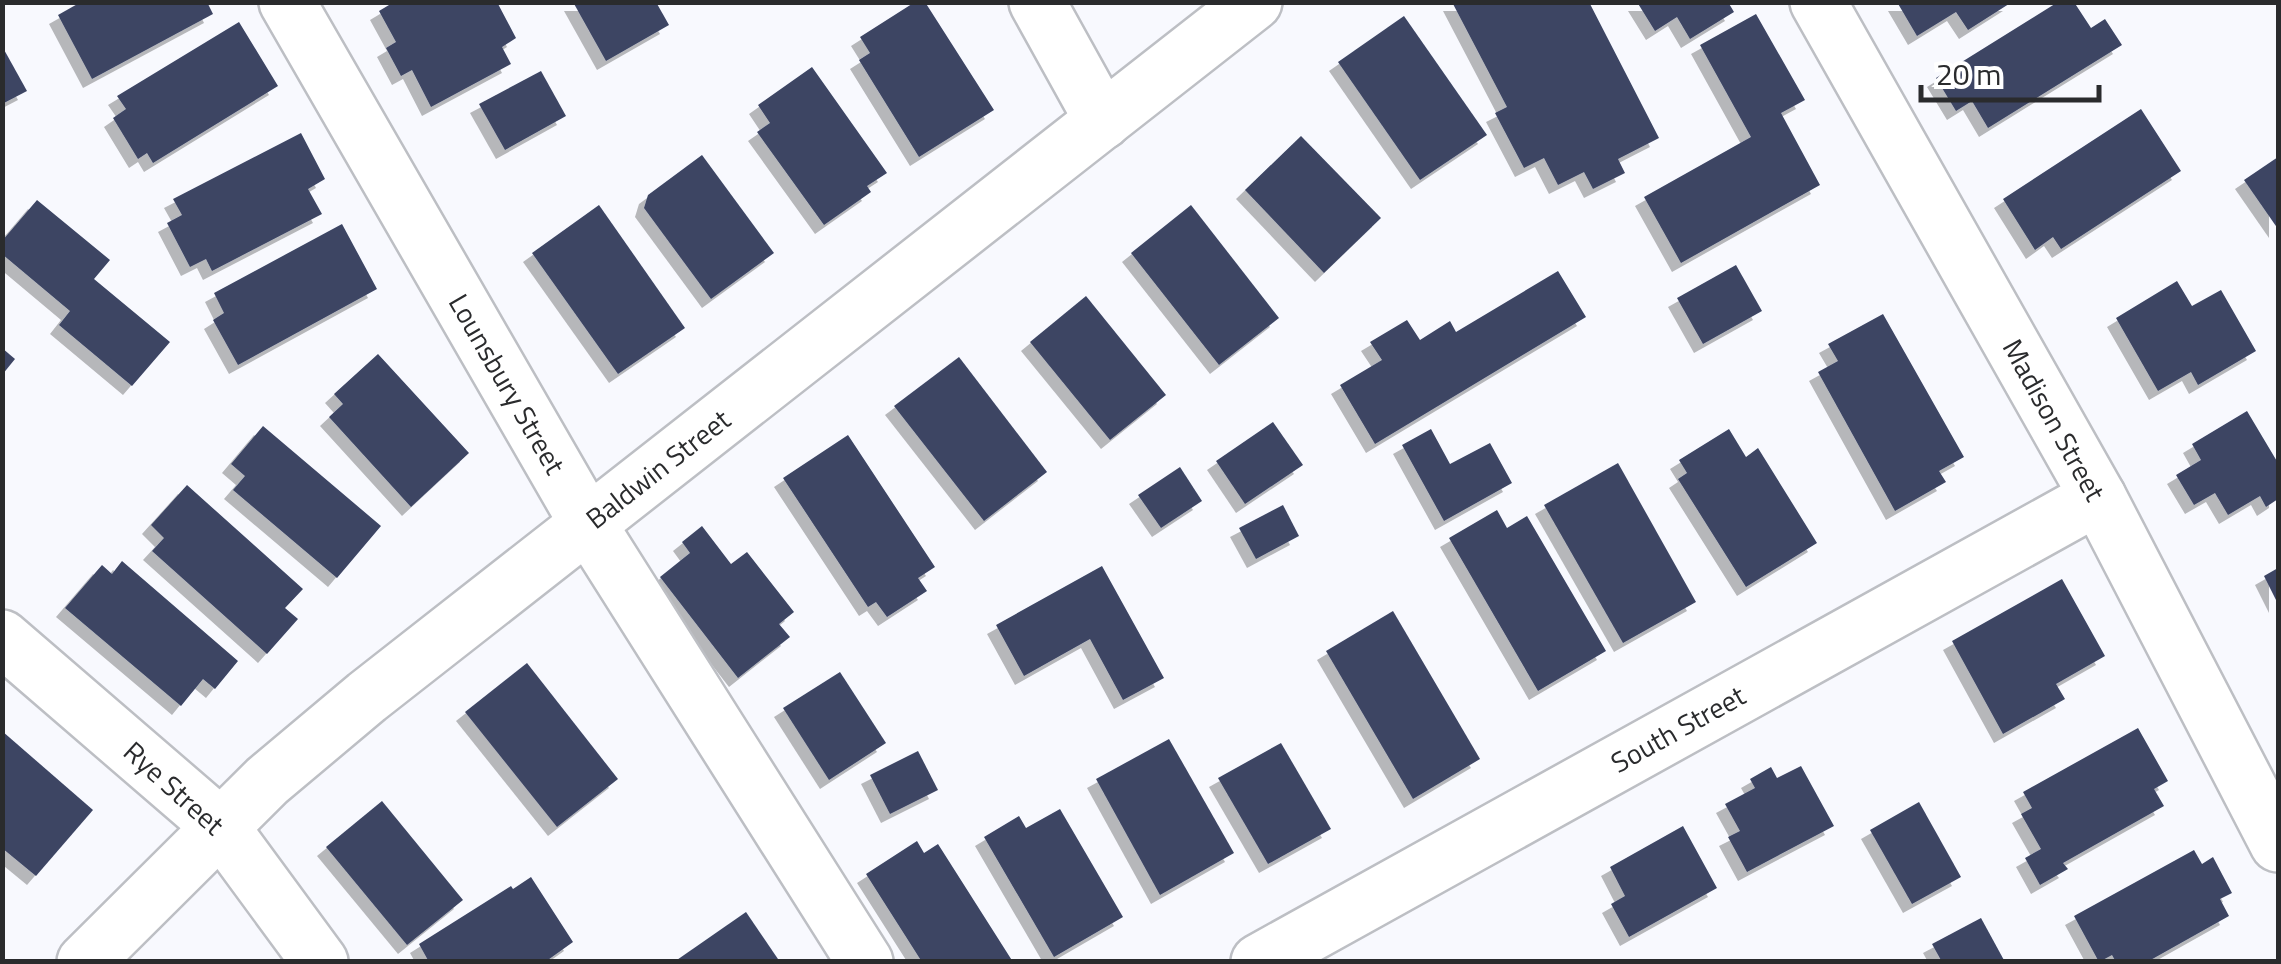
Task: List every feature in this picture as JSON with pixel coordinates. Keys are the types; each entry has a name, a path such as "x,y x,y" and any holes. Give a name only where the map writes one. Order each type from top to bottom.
{"street":[{"name":"Lounsbury Street","path":"287,2 588,524 865,962"},
{"path":"1037,2 1103,121"},
{"name":"Baldwin Street","path":"85,962 220,826 342,718 1254,2"},
{"name":"Madison Street","path":"1818,2 2098,498 2278,844"},
{"name":"South Street","path":"1259,962 2098,498"},
{"name":"Rye Street","path":"2,638 220,826 320,962"}],"building":[{"path":"81,2 207,2 213,14 92,79 58,15"},
{"path":"394,2 497,2 516,38 502,47 511,64 431,107 412,70 401,76 386,48 396,42 379,11"},
{"path":"573,2 656,2 669,25 606,61"},
{"path":"915,2 925,2 994,110 919,157 859,60 870,53 860,37"},
{"path":"1452,2 1589,2 1659,138 1618,159 1625,173 1593,189 1584,172 1558,185 1544,158 1524,168 1495,113 1507,107"},
{"path":"1637,2 1728,2 1734,12 1690,39 1677,17 1655,31"},
{"path":"1897,2 2012,2 1968,30 1956,12 1917,36"},
{"path":"2058,2 2074,2 2091,28 2105,19 2122,45 1988,128 1972,101 1956,111 1936,78"},
{"path":"1756,14 1805,100 1781,113 1820,185 1681,263 1644,197 1751,137 1700,45"},
{"path":"1404,16 1487,135 1420,180 1338,62"},
{"path":"239,22 278,86 153,163 147,153 138,159 113,118 126,109 117,96"},
{"path":"2,46 27,91 2,104"},
{"path":"812,67 887,173 867,186 871,192 824,225 757,132 770,123 758,105"},
{"path":"541,71 566,116 505,150 479,104"},
{"path":"2141,109 2181,171 2061,249 2053,237 2035,250 2003,199"},
{"path":"301,133 325,179 308,189 322,214 212,271 206,259 190,267 167,223 182,215 173,199"},
{"path":"1301,136 1381,218 1324,273 1245,190"},
{"path":"702,155 774,253 711,299 644,208 648,195"},
{"path":"2278,157 2278,229 2244,180"},
{"path":"37,200 110,260 94,279 170,342 132,386 59,325 70,311 2,254 2,241"},
{"path":"599,205 685,328 618,374 532,253"},
{"path":"1191,205 1279,318 1219,365 1131,253"},
{"path":"342,224 377,289 238,365 213,320 224,313 214,293"},
{"path":"1736,265 1762,311 1703,344 1677,298"},
{"path":"1558,271 1586,317 1375,444 1340,385 1382,360 1370,342 1407,320 1420,340 1450,321 1456,332"},
{"path":"2177,281 2192,306 2221,290 2256,351 2198,385 2191,372 2158,391 2116,318"},
{"path":"1086,296 1166,395 1110,440 1030,342"},
{"path":"1883,314 1964,457 1939,471 1946,482 1895,511 1818,372 1838,361 1828,344"},
{"path":"2,348 15,359 2,375"},
{"path":"378,354 469,453 411,507 329,417 343,404 334,394"},
{"path":"959,357 1047,472 984,521 894,406"},
{"path":"2247,411 2278,463 2278,499 2266,507 2260,496 2228,515 2215,493 2194,505 2176,475 2201,460 2192,444"},
{"path":"1273,422 1303,465 1245,504 1216,461"},
{"path":"263,426 381,526 337,578 233,490 245,476 231,464"},
{"path":"1431,429 1450,464 1490,443 1512,483 1444,521 1402,445"},
{"path":"1729,429 1746,457 1758,448 1817,543 1746,587 1678,479 1687,473 1679,460"},
{"path":"848,435 935,567 918,578 927,591 887,617 876,602 868,607 783,478"},
{"path":"1618,463 1696,602 1623,643 1544,505"},
{"path":"1180,467 1202,501 1161,528 1138,495"},
{"path":"187,485 303,589 285,608 298,619 267,654 152,551 164,538 151,525"},
{"path":"1283,505 1299,536 1256,559 1239,528"},
{"path":"1497,510 1507,528 1527,516 1606,651 1538,691 1449,538"},
{"path":"702,526 731,564 747,552 794,612 779,624 790,637 738,678 660,577 690,553 682,542"},
{"path":"122,561 238,661 215,689 203,679 181,706 65,608 102,565 112,574"},
{"path":"1102,566 1164,678 1123,700 1090,639 1024,676 996,625"},
{"path":"2278,568 2278,604 2264,576"},
{"path":"2062,579 2105,656 2056,684 2065,699 2003,734 1952,641"},
{"path":"1393,611 1480,759 1413,799 1326,651"},
{"path":"527,663 618,779 557,827 465,712"},
{"path":"840,672 886,743 829,780 783,708"},
{"path":"2138,728 2168,781 2154,789 2164,806 2063,863 2068,869 2040,885 2025,858 2041,849 2021,814 2032,808 2023,792"},
{"path":"2,731 93,810 36,876 2,848"},
{"path":"1169,739 1234,853 1160,895 1096,779"},
{"path":"1281,743 1331,829 1268,864 1218,778"},
{"path":"918,751 938,790 890,814 870,775"},
{"path":"1801,766 1834,826 1747,872 1728,837 1740,831 1725,804 1755,788 1750,779 1771,767 1777,778"},
{"path":"382,801 463,900 407,945 326,847"},
{"path":"1919,802 1961,877 1912,904 1870,830"},
{"path":"1060,809 1123,917 1054,957 984,837 1019,816 1026,828"},
{"path":"1683,826 1717,888 1629,937 1611,904 1625,896 1610,867"},
{"path":"917,841 924,853 938,844 1013,962 922,962 866,874"},
{"path":"2194,850 2202,864 2213,857 2232,893 2220,899 2229,916 2147,962 2116,962 2112,955 2099,962 2074,916"},
{"path":"531,877 573,942 545,962 429,962 419,944"},
{"path":"746,912 780,962 674,962"},
{"path":"1981,918 2005,962 1942,962 1932,944"}]}
